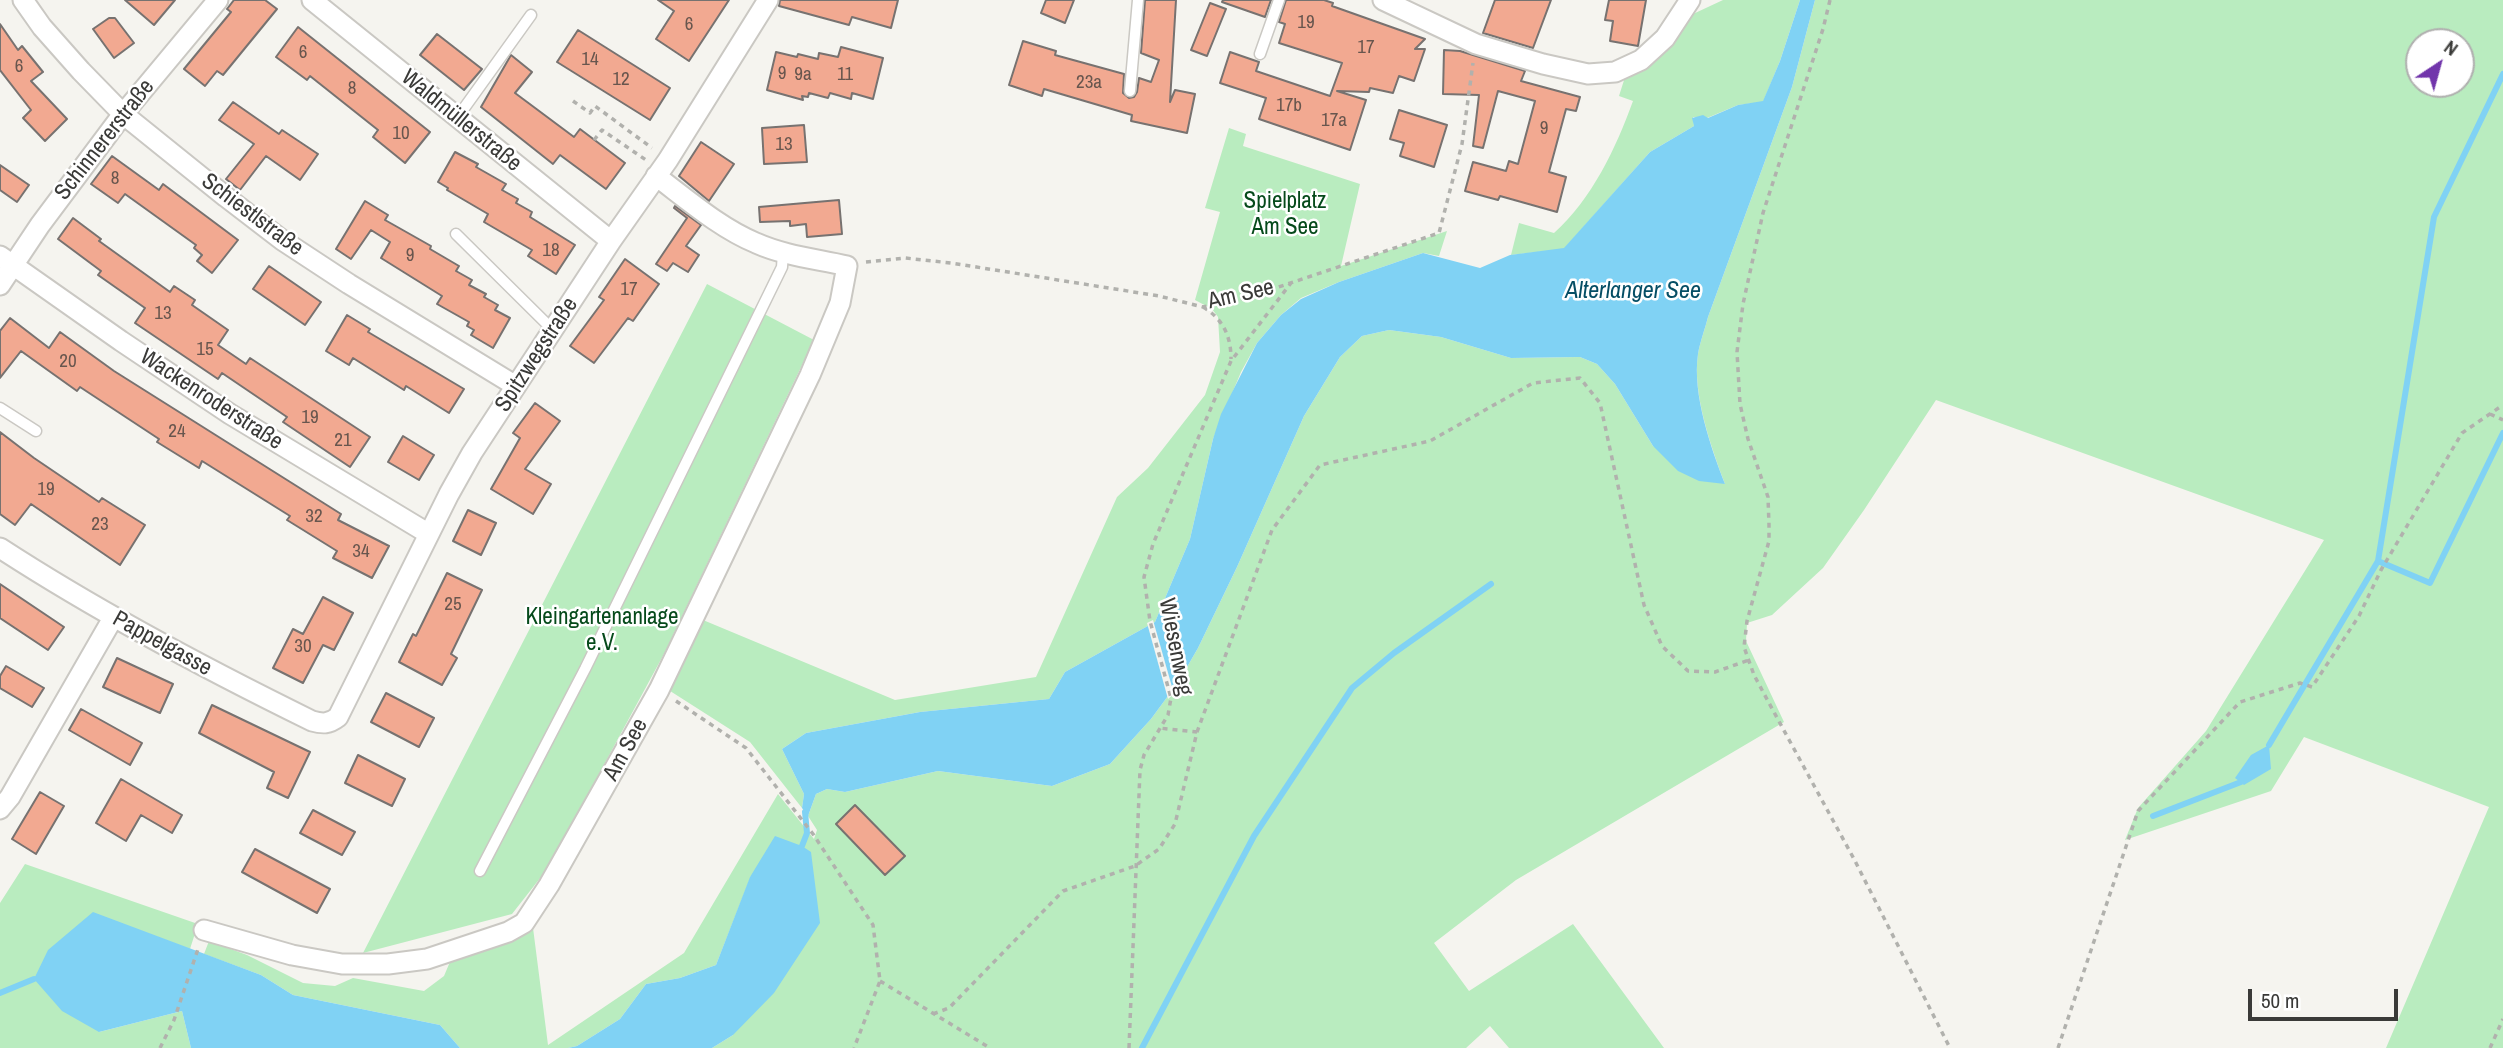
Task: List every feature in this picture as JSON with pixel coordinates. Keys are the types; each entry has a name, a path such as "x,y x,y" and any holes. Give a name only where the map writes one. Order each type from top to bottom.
{"street":[{"name":"Schiestlstraße","path":"23,0 42,27 123,114 282,240 516,386"},
{"name":"Schinnererstraße","path":"0,285 6,261 218,0"},
{"name":"Waldmüllerstraße","path":"312,0 611,241"},
{"name":"Spitzwegstraße","path":"331,723 344,708 472,453 611,241 668,160 768,0"},
{"path":"1382,0 1476,44 1588,74 1615,72 1641,60 1665,38 1690,0"},
{"path":"656,176 732,231 759,245 783,253 847,265"},
{"name":"Wackenroderstraße","path":"6,261 230,414 429,534"},
{"name":"Am See","path":"201,937 342,964 388,964 427,959 508,933 524,923 536,908 659,690 810,375 840,303 847,265"},
{"name":"Pappelgasse","path":"0,548 113,618 210,671 312,721 331,723"},
{"path":"0,809 10,797 113,618"}],"lane":[{"path":"1130,91 1138,0"},
{"path":"1260,54 1279,0"},
{"path":"457,118 531,15"},
{"path":"456,234 553,330"},
{"path":"480,871 585,668 782,267 783,253"},
{"path":"0,408 36,431"}],"path":[{"path":"1830,0 1824,29 1763,213 1743,304 1739,340 1740,404 1748,439 1768,497 1769,526 1769,541 1747,621 1745,647 1774,714 1854,859 1950,1048"},
{"name":"Am See","path":"847,265 905,258 951,263 1159,296 1203,307 1226,304 1439,233 1462,144 1476,44"},
{"path":"573,101 590,113 595,106 668,160"},
{"path":"594,140 602,130 645,159 656,176"},
{"name":"Wiesenweg","path":"1129,1048 1140,770 1144,755 1168,715 1171,698 1150,621 1144,577 1153,544 1231,361 1291,283"},
{"path":"1203,307 1222,322 1226,329 1231,361"},
{"path":"933,1014 948,1009 1063,891 1135,866 1159,849 1175,824 1197,732 1272,530 1320,465 1430,441 1533,383 1580,378 1600,402 1644,605 1662,646 1688,671 1714,672 1749,660"},
{"path":"2058,1048 2138,811 2240,702 2300,683 2312,687 2359,615 2381,570 2462,433 2503,405"},
{"path":"2490,414 2503,420"},
{"path":"659,690 746,748 803,820 873,925 880,981 854,1048"},
{"path":"1159,728 1197,732"},
{"path":"160,1048 174,1020 201,937"},
{"path":"880,981 990,1048"},
{"path":"2490,1048 2503,1018"}],"green space":[{"path":"1723,0 1800,0 1763,102 1738,105 1707,118 1693,117 1694,126 1650,152 1564,249 1511,255 1519,223 1554,233 1591,189 1611,154 1633,101 1619,96 1625,77 1658,55 1693,14"},
{"path":"1815,0 2503,0 2503,1048 2386,1048 2489,807 2304,737 2271,791 2125,840 2138,808 2206,731 2324,540 1936,400 1823,568 1772,615 1747,623 1746,641 1784,722 1516,880 1434,943 1469,991 1573,924 1664,1048 1509,1048 1490,1026 1466,1048 712,1048 733,1035 751,876 716,965 680,978 646,984 620,1019 577,1046 568,1048 460,1048 440,1025 293,995 261,975 204,954 209,941 247,955 303,983 335,986 353,978 424,991 444,976 452,957 532,920 548,1045 684,953 778,794 814,839 817,830 808,816 816,794 827,789 845,792 938,771 1052,786 1110,764 1151,719 1179,681 1237,567 1304,416 1340,357 1362,336 1389,330 1441,337 1511,358 1580,357 1597,364 1615,384 1653,446 1725,484 1709,437 1698,386 1698,354 1708,317 1792,87"},
{"name":"Spielplatz Am See","path":"1229,128 1246,134 1243,146 1360,184 1341,266 1447,231 1439,256 1423,253 1301,298 1281,315 1257,343 1241,372 1213,439 1190,539 1155,622 1065,672 1049,699 920,712 806,733 782,749 804,794 802,808 750,742 667,689 703,620 895,700 1036,677 1117,497 1148,468 1205,395 1220,352 1218,317 1212,309 1195,300 1220,212 1205,208"},
{"name":"Kleingartenanlage e.V.","path":"707,284 814,340 665,652 548,868 512,914 363,953"},
{"path":"25,864 198,924 190,949 93,913 99,1032 182,1011 191,1048 0,1048 0,903"}],"water":[{"name":"Alterlanger See","path":"1800,0 1815,0 1792,87 1708,317 1698,354 1700,403 1725,484 1699,481 1678,471 1653,446 1615,384 1597,364 1580,357 1511,358 1441,337 1389,330 1362,336 1340,357 1304,416 1237,567 1179,681 1151,719 1110,764 1052,786 938,771 845,792 827,789 816,794 808,816 802,808 804,794 782,749 806,733 920,712 1049,699 1065,672 1155,622 1190,539 1221,414 1257,343 1281,315 1301,299 1339,282 1423,253 1480,268 1510,255 1564,248 1650,152 1694,126 1692,118 1703,115 1708,118 1738,105 1763,101 1780,61"},
{"path":"2269,745 2271,769 2244,785 2235,778 2251,755"},
{"path":"775,836 811,852 820,923 774,993 733,1035 712,1048 568,1048 577,1046 620,1019 646,984 680,978 716,965 750,877"},
{"path":"93,912 261,975 293,995 440,1025 460,1048 191,1048 182,1011 99,1032 62,1011 34,979 48,950"}],"pier":[{"path":"1153,620 1174,694 1168,699 1147,623"}],"building":[{"path":"125,0 175,0 154,25"},
{"path":"234,0 265,0 277,9 223,75 217,71 205,86 184,69 231,12 227,9"},
{"path":"658,0 729,0 689,61 656,39 674,11"},
{"path":"780,0 898,0 891,28 852,17 849,25 779,6"},
{"path":"1046,0 1074,0 1065,23 1041,13"},
{"path":"1145,0 1176,0 1170,102 1175,90 1195,94 1187,133 1131,121 1132,115 1044,89 1042,96 1009,85 1023,41 1056,51 1055,55 1124,74 1123,93 1129,98 1134,97 1139,78 1151,82 1159,60 1141,53"},
{"path":"1271,0 1265,17 1222,2"},
{"path":"1286,0 1324,0 1333,3 1332,6 1425,39 1415,49 1425,49 1414,81 1399,76 1393,93 1370,88 1369,92 1337,91 1366,100 1350,150 1259,119 1266,98 1220,83 1230,52 1259,62 1256,71 1330,96 1342,63 1279,43 1285,24 1279,22"},
{"path":"1495,0 1551,0 1533,48 1483,33"},
{"path":"1609,0 1646,0 1638,46 1610,41 1613,21 1605,20"},
{"path":"1210,3 1226,9 1207,56 1191,50"},
{"path":"109,18 115,18 134,43 114,58 93,29"},
{"path":"0,24 18,50 22,46 43,72 31,81 67,119 45,141 23,118 31,110 0,70"},
{"path":"298,27 430,132 405,163 373,137 378,130 310,76 307,80 276,57"},
{"path":"578,30 670,88 650,120 557,62"},
{"path":"437,34 482,69 464,90 420,55"},
{"path":"841,47 883,58 873,99 852,93 851,99 830,93 828,98 809,93 808,97 802,96 803,100 767,90 776,52 818,59 819,53 838,57"},
{"path":"1444,50 1460,51 1525,71 1521,81 1580,97 1576,111 1566,109 1549,172 1566,177 1557,212 1500,196 1498,200 1465,191 1473,162 1506,171 1509,161 1518,164 1535,101 1498,91 1483,148 1473,146 1479,95 1443,94"},
{"path":"511,55 532,72 515,93 574,137 580,129 625,163 606,189 560,155 553,164 481,107"},
{"path":"233,102 279,134 282,130 318,154 300,180 266,156 240,190 226,179 254,144 219,120"},
{"path":"1399,110 1447,125 1434,167 1400,156 1404,143 1390,139"},
{"path":"804,125 807,162 764,164 762,128"},
{"path":"701,142 734,164 709,201 679,176"},
{"path":"455,152 506,184 502,190 518,199 516,203 532,212 530,217 575,245 556,274 528,256 532,250 484,222 488,214 438,182"},
{"path":"112,156 159,190 163,184 238,240 212,273 197,261 202,255 194,248 196,245 125,194 118,203 91,184"},
{"path":"0,165 29,185 17,202 0,190"},
{"path":"839,200 842,234 807,237 806,224 790,226 790,221 760,222 759,207"},
{"path":"365,201 388,215 385,220 431,246 430,249 459,266 456,271 472,280 469,285 486,294 484,297 498,305 495,310 510,318 493,348 471,335 474,330 467,326 469,322 437,304 442,296 381,258 390,242 371,230 351,259 336,249"},
{"path":"675,206 701,225 686,246 699,255 688,272 673,263 667,271 656,264 687,218 674,208"},
{"path":"73,218 101,239 99,241 170,292 174,286 195,300 192,305 228,330 218,345 246,364 250,358 370,437 350,467 283,422 287,417 222,373 218,379 135,323 145,308 98,275 101,271 58,239"},
{"path":"625,259 659,284 633,321 628,318 594,363 570,346 604,300 599,297"},
{"path":"269,266 321,302 305,325 253,289"},
{"path":"347,315 370,329 368,332 464,389 449,413 406,386 404,390 353,358 349,365 326,351"},
{"path":"10,318 49,348 60,332 114,371 341,514 338,520 389,546 372,578 333,558 337,551 287,520 290,516 202,461 199,468 157,442 159,439 80,387 77,391 21,351 0,378 0,331"},
{"path":"535,403 560,421 525,469 551,484 533,514 491,489 520,438 513,433"},
{"path":"0,432 99,502 102,498 145,525 120,565 31,504 15,525 0,514"},
{"path":"403,436 434,455 419,480 388,462"},
{"path":"468,510 496,523 481,555 453,541"},
{"path":"447,573 482,590 451,654 457,658 442,685 399,662 413,634 416,636"},
{"path":"0,584 64,627 48,650 0,618"},
{"path":"323,597 353,613 334,650 323,645 303,683 273,668 293,629 303,634"},
{"path":"117,658 173,684 160,713 103,687"},
{"path":"6,666 44,688 32,707 0,688 0,676"},
{"path":"386,693 434,718 419,747 371,722"},
{"path":"212,705 310,752 288,798 267,788 274,772 199,733"},
{"path":"81,709 142,743 130,765 69,730"},
{"path":"358,755 405,779 392,806 345,783"},
{"path":"121,779 182,815 172,833 141,815 126,841 96,823"},
{"path":"40,792 64,806 36,854 12,839"},
{"path":"855,805 905,856 885,875 836,824"},
{"path":"313,810 355,832 342,855 300,833"},
{"path":"255,849 330,889 317,913 242,872"}],"waterway":[{"path":"2269,745 2378,561 2434,217 2503,74"},
{"path":"2378,561 2430,583 2503,433"},
{"path":"1142,1048 1254,836 1352,688 1394,653 1491,584"},
{"path":"2153,816 2241,782"},
{"path":"802,846 807,833 805,812"},
{"path":"0,993 34,979"}]}
